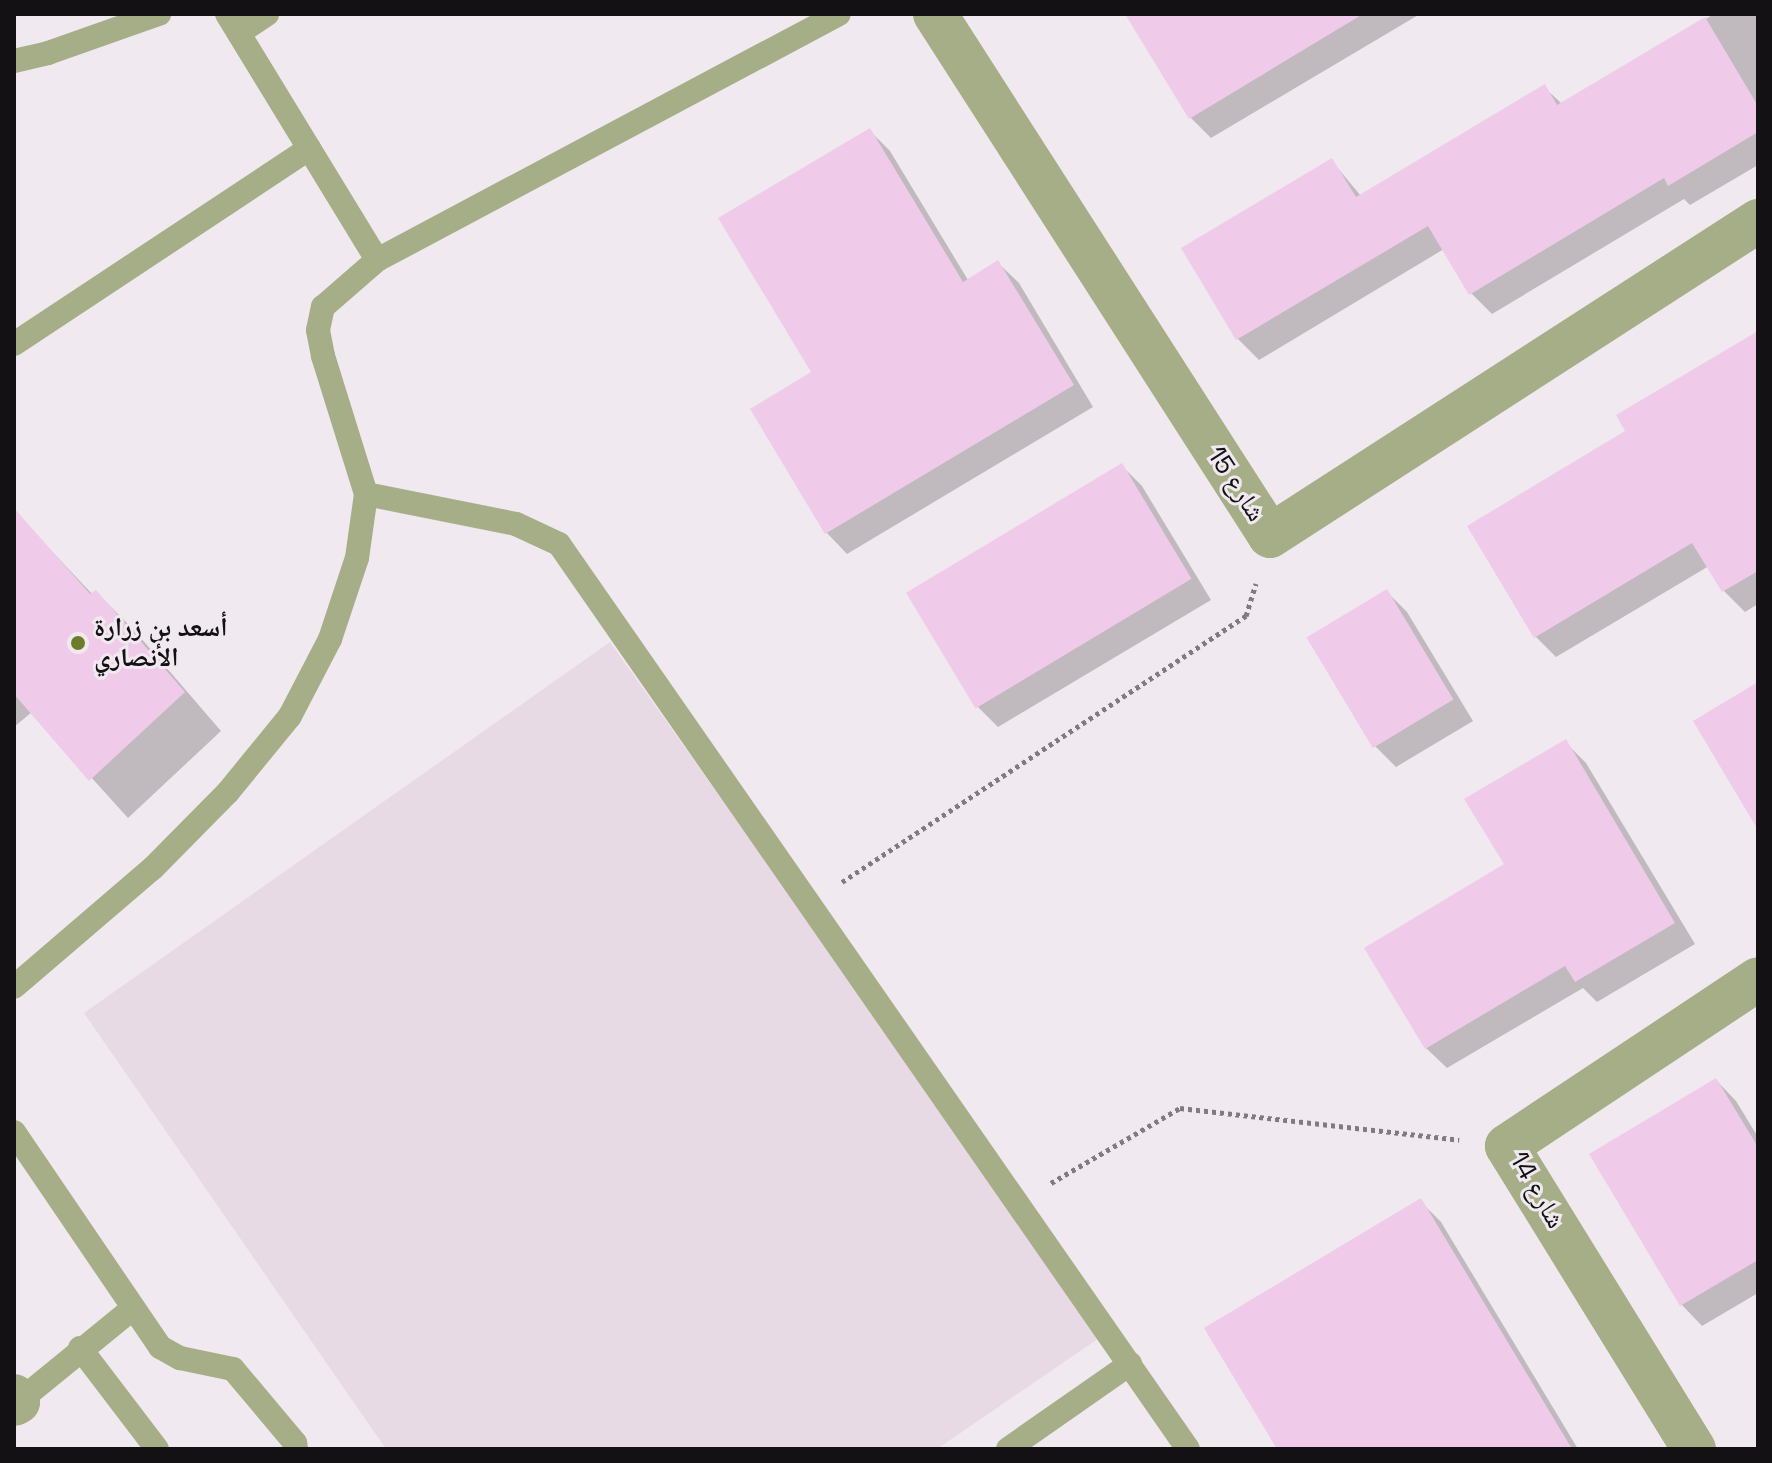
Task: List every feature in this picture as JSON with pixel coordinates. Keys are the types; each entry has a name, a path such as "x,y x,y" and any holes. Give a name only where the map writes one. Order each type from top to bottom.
{"street":[{"name":"شارع 15","path":"944,17 1270,536 1758,221"},
{"name":"شارع 14","path":"1694,1449 1507,1146 1758,979"}],"lane":[{"path":"14,61 48,53 159,14"},
{"path":"267,14 233,24 377,260"},
{"path":"14,987 153,868 228,792 290,716 330,639 357,558 366,494 318,330 323,307 377,260 839,14"},
{"path":"14,344 309,149"},
{"path":"366,494 516,524 559,544 1188,1449"},
{"path":"14,1132 132,1309 167,1353 233,1369 295,1443 296,1449"},
{"path":"15,1401 132,1309"},
{"path":"80,1348 157,1449"},
{"path":"1008,1449 1130,1364"}],"path":[{"path":"807,905 1246,616 1270,536"},
{"path":"1017,1204 1180,1108 1507,1146"}],"shaded area":[{"path":"610,642 1102,1336 937,1449 386,1449 84,1013"}],"building":[{"path":"1125,14 1363,14 1189,119"},
{"path":"1705,17 1758,106 1758,132 1668,186 1664,178 1469,295 1428,226 1236,340 1181,248 1332,158 1356,197 1545,84 1557,105"},
{"path":"870,128 963,282 998,260 1074,385 825,534 750,409 811,372 718,218"},
{"path":"1758,331 1758,571 1722,592 1692,543 1534,638 1467,526 1625,431 1616,415"},
{"path":"1122,463 1192,579 976,709 906,593"},
{"name":"أسعد بن زرارة الأنصاري","path":"14,508 90,594 96,590 185,692 89,781 14,694"},
{"path":"1387,589 1453,700 1373,748 1306,637"},
{"path":"1758,682 1758,830 1693,721"},
{"path":"1566,739 1675,923 1575,982 1565,966 1425,1049 1364,948 1504,864 1464,799"},
{"path":"1716,1078 1758,1147 1758,1260 1680,1306 1589,1154"},
{"path":"1421,1198 1572,1449 1277,1449 1204,1328"}],"place":[{"name":"أسعد بن زرارة الأنصاري","path":"78,643"}]}
